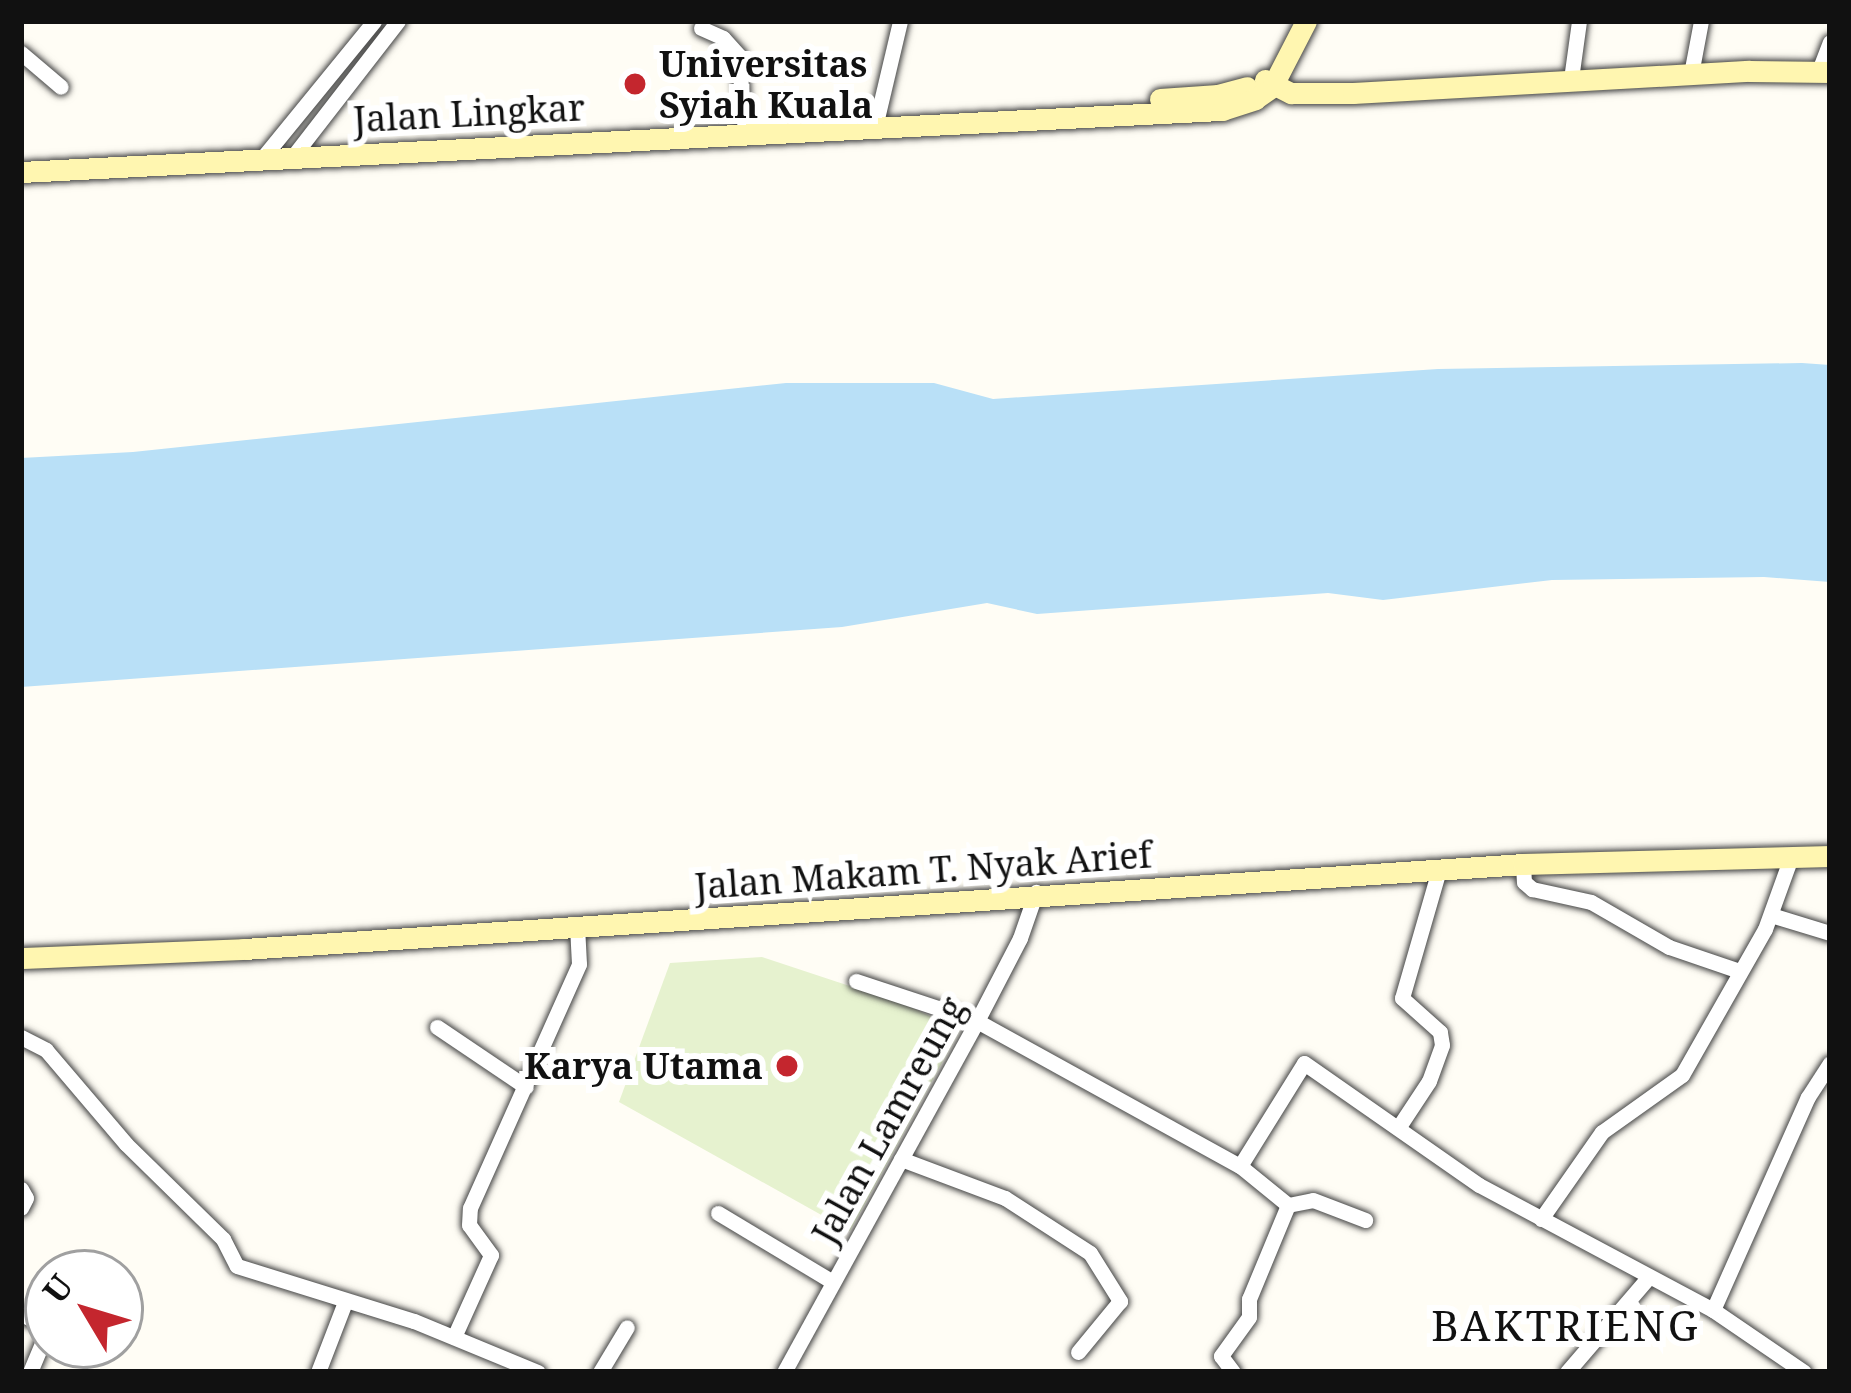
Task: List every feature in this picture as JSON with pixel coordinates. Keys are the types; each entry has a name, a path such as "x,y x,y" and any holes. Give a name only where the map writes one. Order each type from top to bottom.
{"street":[{"path":"297,149 742,121 876,120 900,21"},
{"path":"1267,82 1293,21"},
{"path":"1267,82 1306,21"},
{"path":"1570,80 1579,21"},
{"path":"1691,74 1701,21"},
{"path":"297,149 384,24"},
{"path":"21,158 267,150 384,24"},
{"path":"701,28 722,38 739,56 742,121"},
{"path":"1267,82 1291,93 1354,93 1691,74 1824,72 1830,42"},
{"path":"21,53 61,87"},
{"name":"Jalan Lingkar","path":"21,172 267,150 876,120 1222,110 1267,82"},
{"name":"Jalan Makam T. Nyak Arief","path":"21,958 577,927 1036,892 1438,873 1523,864 1830,856"},
{"path":"1540,1219 1602,1132 1682,1075 1771,915 1790,857"},
{"path":"1523,864 1524,882 1532,889 1591,902 1669,947 1739,971"},
{"path":"1398,1128 1429,1081 1442,1045 1440,1032 1402,998 1438,873"},
{"name":"Jalan Lamreung","path":"784,1372 977,1021 1020,938 1036,892"},
{"path":"1771,915 1830,933"},
{"path":"454,1337 491,1255 469,1225 470,1208 579,964 577,927"},
{"path":"856,982 977,1021 1240,1166 1288,1205"},
{"path":"437,1027 526,1087"},
{"path":"21,1037 46,1051 126,1144 223,1239 237,1266 454,1337 499,1365 538,1372"},
{"path":"1240,1166 1304,1063 1479,1185 1646,1279 1713,1310 1804,1372"},
{"path":"1713,1310 1808,1097 1830,1063"},
{"path":"902,1159 1005,1198 1090,1253 1120,1300 1078,1352"},
{"path":"21,1189 26,1198 21,1208"},
{"path":"1288,1205 1313,1200 1365,1220"},
{"path":"1233,1372 1221,1356 1249,1317 1249,1299 1288,1205"},
{"path":"718,1213 833,1282"},
{"path":"1567,1372 1646,1279"},
{"path":"318,1372 345,1302"},
{"path":"600,1372 627,1327"}],"green space":[{"name":"Karya Utama","path":"762,957 904,1004 960,1030 850,1231 619,1102 670,963"}],"water":[{"path":"1830,365 1830,582 1764,577 1552,580 1383,600 1328,593 1037,614 987,603 842,627 21,687 21,458 133,452 786,383 934,383 993,399 1438,369"}],"place":[{"name":"Universitas Syiah Kuala","path":"635,84"},
{"name":"Karya Utama","path":"787,1066"}],"district":[{"name":"BAKTRIENG","path":"1566,1325"}]}
